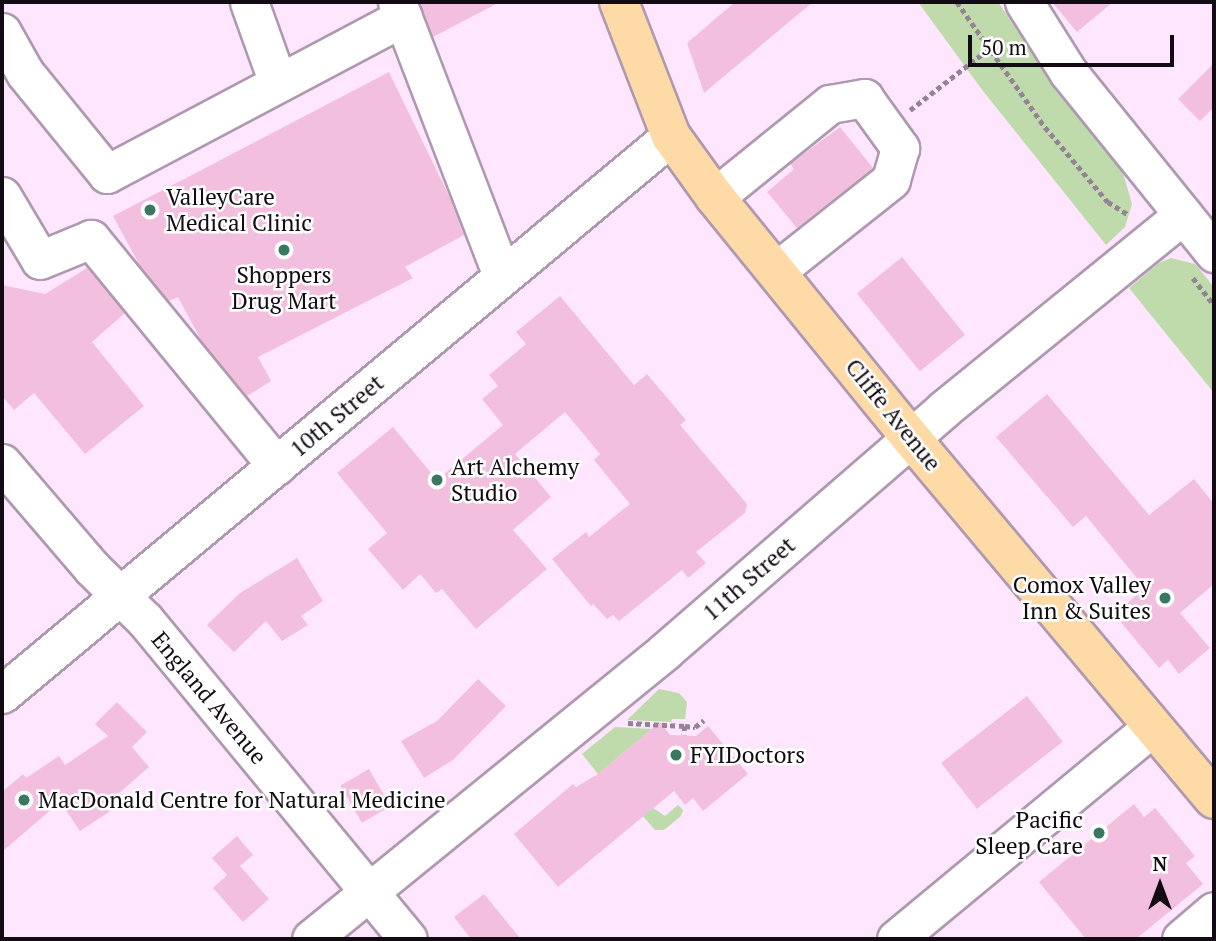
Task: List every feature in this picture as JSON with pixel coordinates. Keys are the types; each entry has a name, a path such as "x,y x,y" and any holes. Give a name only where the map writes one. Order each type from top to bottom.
{"main road":[{"name":"Cliffe Avenue","path":"619,2 671,136 715,197 911,438 1214,799"}],"street":[{"path":"249,2 278,83"},
{"path":"1024,2 1069,72 1214,253"},
{"path":"2,32 25,73 107,174 278,83 400,10 502,276"},
{"path":"715,197 830,104 864,99 900,148 891,180 776,271"},
{"name":"10th Street","path":"2,694 671,136"},
{"path":"2,196 40,260 91,239 277,466"},
{"name":"11th Street","path":"311,939 684,635 911,438 1183,215"},
{"name":"England Avenue","path":"2,463 92,568 153,630 408,939"},
{"path":"896,939 1153,727"},
{"path":"1181,939 1214,911"}],"path":[{"path":"957,2 1045,127 1108,202 1129,215"},
{"path":"886,128 990,48"},
{"path":"625,723 695,727 704,720"},
{"path":"684,735 685,726"}],"green space":[{"path":"918,2 998,2 1040,64 1118,156 1132,204 1125,227 1106,245 983,91"},
{"path":"1171,258 1195,264 1214,287 1214,393 1129,288 1159,263"},
{"path":"659,689 679,693 687,702 685,719 672,719 671,722 627,720"},
{"path":"615,727 652,729 598,774 582,754"},
{"path":"678,805 683,810 681,816 664,830 655,830 643,816 653,808 665,816"}],"building":[{"path":"419,2 500,2 433,37"},
{"path":"735,2 813,2 704,93 687,43"},
{"path":"1052,2 1113,2 1077,32"},
{"path":"1214,63 1214,107 1200,121 1178,99"},
{"name":"Shoppers Drug Mart","path":"389,72 450,198 464,235 405,267 413,278 258,357 271,381 247,396 201,340 178,297 169,301 139,264 113,216"},
{"path":"840,127 873,168 797,228 767,192 794,169 790,164"},
{"path":"902,257 965,335 920,371 857,294"},
{"path":"87,268 125,313 92,342 144,406 85,454 34,393 14,410 2,396 2,285 45,294"},
{"path":"560,296 634,385 647,374 686,420 680,425 747,504 745,513 696,552 706,563 688,578 682,570 619,621 613,615 607,619 593,604 591,606 552,559 586,532 589,537 630,504 594,460 600,454 565,412 515,454 551,497 513,530 547,569 476,629 442,589 436,593 420,574 403,590 368,549 387,533 337,473 393,427 437,480 503,425 482,399 498,386 489,375 526,344 516,332"},
{"path":"1047,394 1149,515 1194,479 1214,504 1214,584 1180,613 1210,648 1179,674 1168,660 1159,668 1114,614 1145,588 1086,516 1073,527 996,437"},
{"path":"297,558 323,601 301,616 308,625 282,641 266,621 234,652 207,625 240,593"},
{"path":"478,679 506,706 453,760 424,778 401,741 437,721"},
{"path":"1027,696 1063,742 977,809 941,763"},
{"path":"117,702 147,732 132,747 149,767 110,801 115,808 80,831 60,802 2,852 2,792 23,774 26,778 59,756 65,765 108,736 95,724"},
{"path":"660,722 670,735 696,736 708,726 748,774 703,811 693,798 685,805 674,791 558,887 514,834 573,784 576,787 598,774"},
{"path":"369,769 391,806 362,823 340,786"},
{"path":"1134,804 1144,817 1155,808 1195,856 1186,863 1203,884 1136,939 1086,939 1039,882"},
{"path":"237,836 253,855 240,866 269,899 243,922 213,888 227,875 212,858"},
{"path":"484,894 521,939 471,939 454,917"}],"place":[{"name":"ValleyCare Medical Clinic","path":"150,210"},
{"name":"Shoppers Drug Mart","path":"284,250"},
{"name":"Art Alchemy Studio","path":"437,480"},
{"name":"Comox Valley Inn & Suites","path":"1165,598"},
{"name":"FYIDoctors","path":"676,755"},
{"name":"MacDonald Centre for Natural Medicine","path":"24,800"},
{"name":"Pacific Sleep Care","path":"1099,833"}]}
